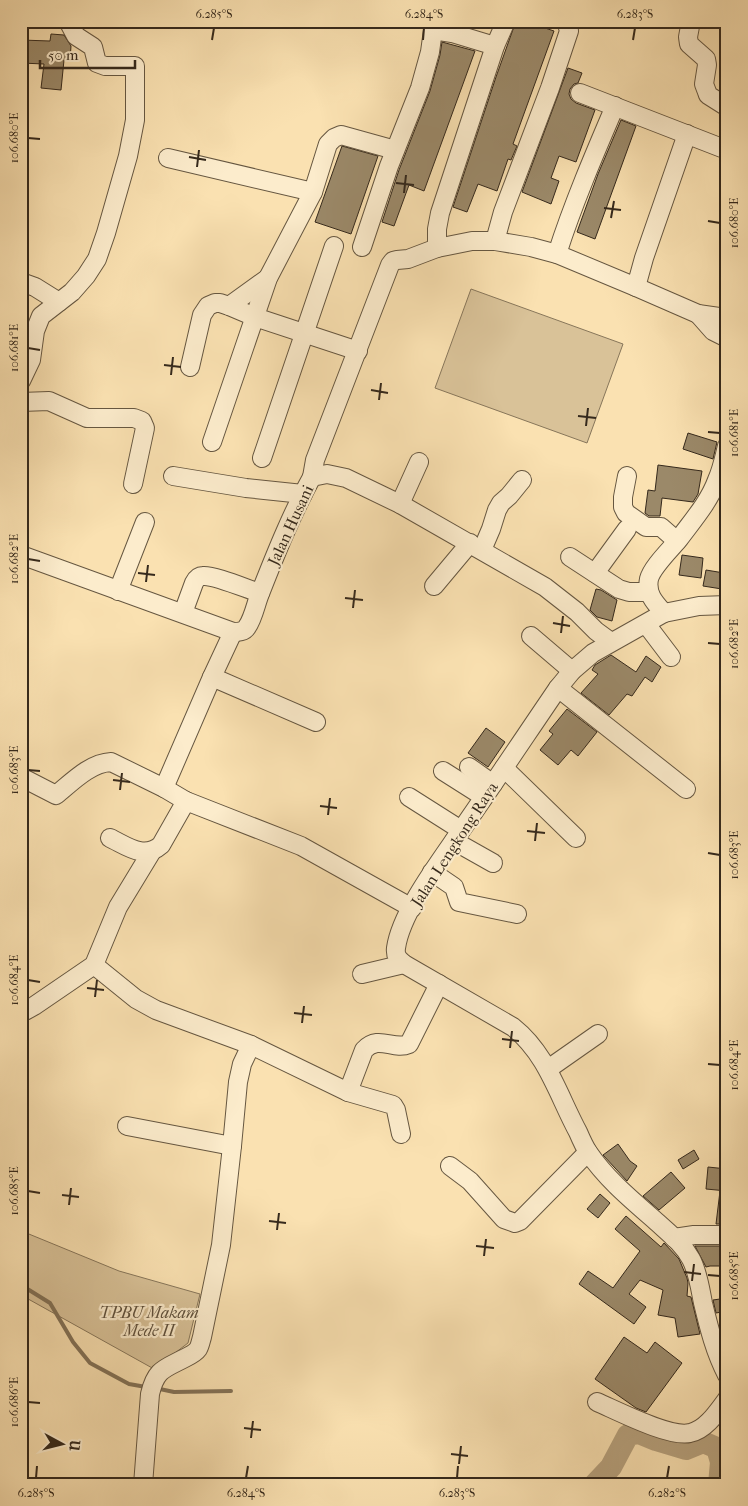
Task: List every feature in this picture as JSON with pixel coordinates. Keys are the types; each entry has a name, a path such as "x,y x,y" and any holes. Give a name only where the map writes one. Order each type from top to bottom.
{"street":[{"path":"21,381 31,360 37,323 41,316 72,292 86,276 96,259 109,223 128,156 135,120 135,66 105,66 97,63 93,47 76,36 68,21"},
{"path":"437,248 437,229 440,213 495,46 506,21"},
{"path":"495,241 502,212 550,88 569,31 568,24 564,21"},
{"path":"691,21 688,38 689,44 704,57 706,62 704,89 708,95 727,107"},
{"path":"362,247 389,166 426,70 433,30 452,33 495,46"},
{"path":"580,93 727,150"},
{"path":"557,254 565,228 615,106"},
{"path":"636,287 644,258 687,134"},
{"path":"212,442 268,278 313,192 328,144 334,138 341,135 395,150"},
{"path":"168,158 313,192"},
{"path":"312,477 315,460 390,265 397,260 408,259 437,248 472,242 495,241 522,245 557,254 698,314 727,320"},
{"path":"262,458 334,246"},
{"path":"230,306 268,278"},
{"path":"21,282 35,287 59,302"},
{"path":"190,367 202,315 206,308 220,302 255,317 358,351"},
{"path":"698,314 713,331 727,338"},
{"path":"21,402 49,401 87,418 134,418 142,421 145,428 133,484"},
{"path":"664,614 649,592 649,578 698,514 720,490 727,446"},
{"path":"400,504 420,462"},
{"name":"Jalan Husani","path":"233,632 246,629 312,477 327,474 346,478 400,504 545,587 611,642"},
{"path":"174,476 246,488 303,494"},
{"path":"627,476 623,497 623,507 626,513 646,527 661,527 677,541"},
{"path":"434,586 476,547 491,529 501,502 509,496 522,480"},
{"path":"118,591 145,522"},
{"path":"595,573 627,529"},
{"path":"21,555 233,632 164,788"},
{"path":"570,558 624,591 649,592"},
{"path":"183,614 194,583 201,576 210,577 260,593"},
{"name":"Jalan Lengkong Raya","path":"404,964 396,956 396,947 403,926 432,872 558,688 572,671 593,653 664,614 699,606 727,604"},
{"path":"646,624 671,657"},
{"path":"593,653 596,631"},
{"path":"530,636 572,671"},
{"path":"212,677 316,722"},
{"path":"558,688 686,789"},
{"path":"21,777 56,795 95,765 111,762 186,801 301,846 412,908"},
{"path":"469,767 488,791"},
{"path":"504,768 576,838"},
{"path":"443,771 488,791"},
{"path":"409,797 493,863"},
{"path":"21,1011 34,1006 94,965 118,907 152,851 161,845 186,801"},
{"path":"110,838 142,852 152,851"},
{"path":"432,872 454,887 459,902 517,914"},
{"path":"362,974 404,964 513,1027 536,1049 548,1069 588,1152 613,1182 674,1238 685,1249 692,1260 697,1272 716,1352 727,1375"},
{"path":"94,965 136,999 156,1010 251,1045 348,1092 394,1105 401,1134"},
{"path":"348,1092 364,1050 371,1044 378,1042 405,1046 409,1044 439,984"},
{"path":"548,1069 598,1034"},
{"path":"143,1485 151,1390 156,1376 162,1370 188,1357 198,1349 202,1337 221,1245 238,1082 242,1064 251,1045"},
{"path":"127,1126 232,1146"},
{"path":"450,1166 470,1181 504,1219 515,1223 520,1221 588,1152"},
{"path":"674,1238 694,1235 727,1236"},
{"path":"598,1402 670,1432 689,1434 704,1425 716,1414 727,1399"}],"green space":[{"path":"471,289 623,344 587,443 435,388"},
{"name":"TPBU Makam Mede II","path":"24,1232 119,1271 200,1294 188,1343 154,1369 21,1295 21,1237"}],"building":[{"path":"516,21 554,31 513,144 517,146 511,160 508,159 497,191 478,184 467,212 453,207"},
{"path":"51,34 64,35 71,46 70,60 64,60 61,90 41,88 44,64 21,63 21,40 50,41"},
{"path":"442,42 475,51 424,191 409,185 394,226 382,222 399,170 430,91"},
{"path":"568,68 582,73 578,83 574,84 570,89 571,99 576,103 595,110 576,162 559,156 551,178 559,181 551,204 522,192"},
{"path":"621,120 636,126 595,239 577,232 598,174"},
{"path":"342,146 378,156 351,234 315,222"},
{"path":"688,433 717,442 713,459 683,449"},
{"path":"658,465 702,471 698,494 693,502 662,498 660,516 649,516 645,513 648,490 655,491"},
{"path":"682,555 703,558 701,578 679,575"},
{"path":"706,570 724,573 722,589 703,586"},
{"path":"596,589 617,600 612,621 597,617 590,610"},
{"path":"611,655 636,672 646,656 661,667 652,682 645,677 632,696 627,694 609,715 581,693 598,674 592,670 595,665"},
{"path":"567,709 597,732 578,756 571,750 558,765 540,750 553,734 549,731"},
{"path":"486,728 505,742 488,767 468,753"},
{"path":"618,1144 630,1161 637,1166 627,1181 603,1155"},
{"path":"694,1150 699,1159 683,1169 678,1160"},
{"path":"708,1167 727,1169 727,1191 706,1189"},
{"path":"671,1172 685,1188 659,1210 643,1196"},
{"path":"720,1191 727,1191 727,1224 716,1224"},
{"path":"600,1194 610,1203 598,1218 587,1209"},
{"path":"626,1216 661,1247 664,1243 679,1259 687,1278 687,1296 691,1297 700,1334 678,1337 675,1318 658,1315 663,1290 640,1280 629,1294 646,1307 634,1324 579,1284 588,1271 613,1288 640,1251 615,1229"},
{"path":"695,1246 727,1246 727,1266 706,1267"},
{"path":"727,1298 727,1311 716,1313 713,1300"},
{"path":"624,1337 647,1353 655,1342 682,1363 646,1412 636,1408 595,1379"}],"waterway":[{"path":"21,1285 50,1303 73,1342 90,1363 129,1384 146,1387"},
{"path":"155,1388 174,1392 231,1391"},
{"path":"594,1485 611,1467 628,1435 639,1433 686,1449 703,1442 717,1448 721,1462 719,1485"}]}
